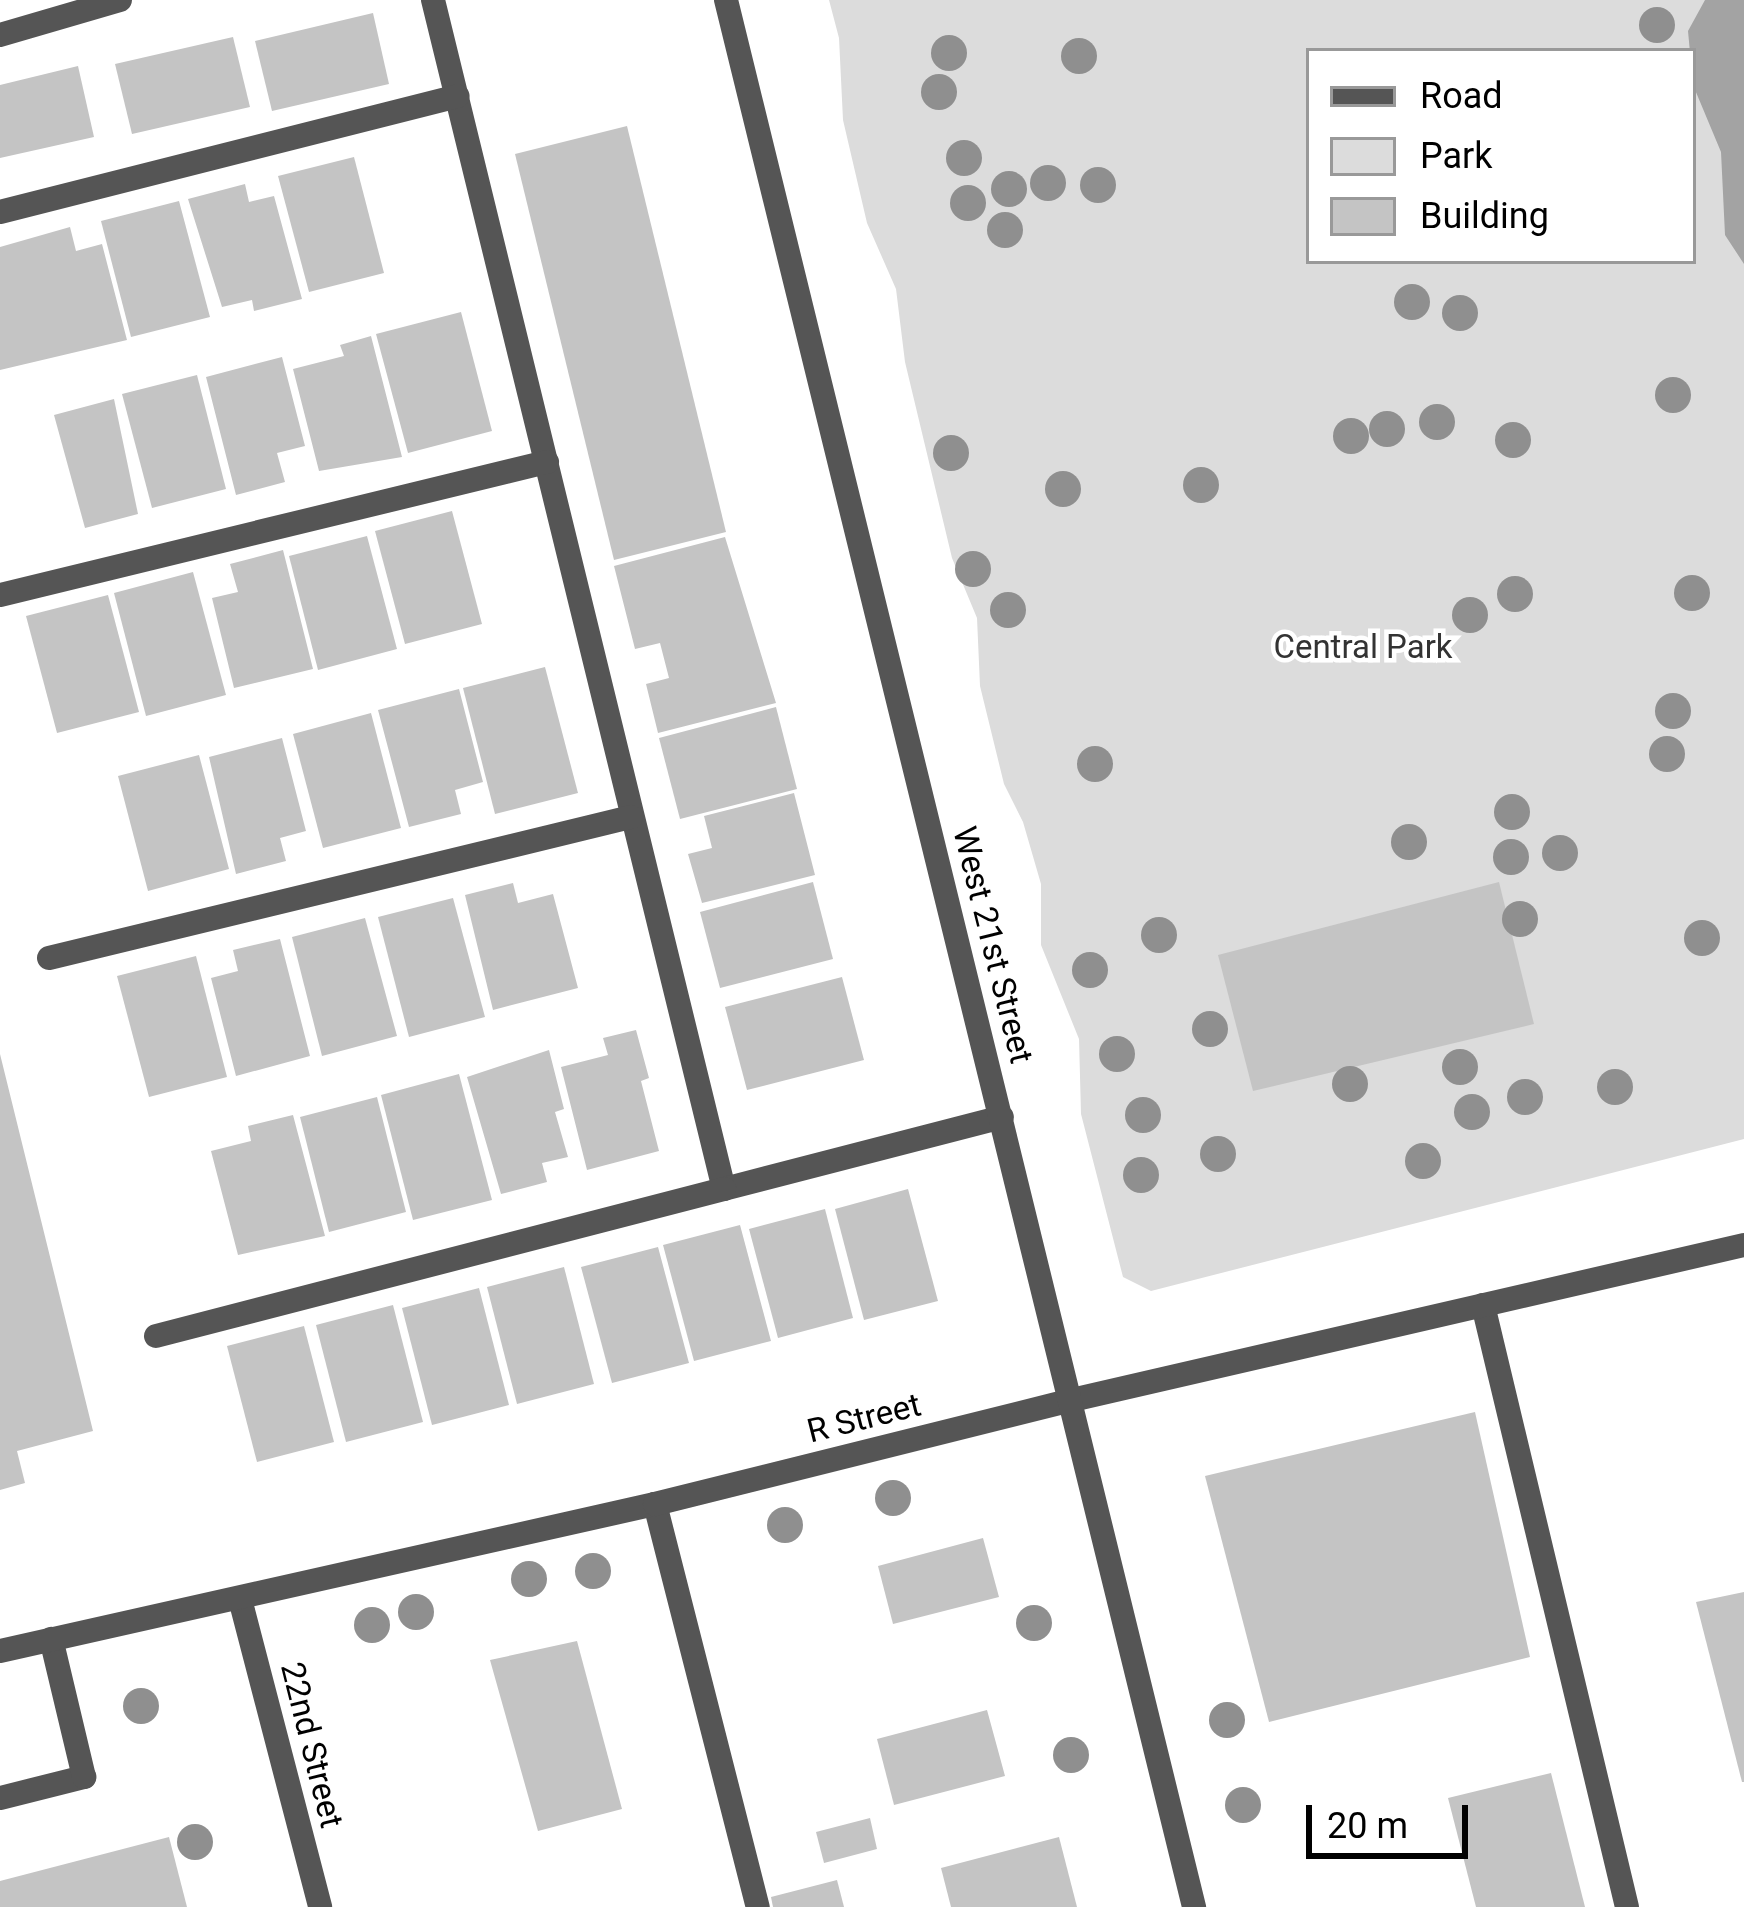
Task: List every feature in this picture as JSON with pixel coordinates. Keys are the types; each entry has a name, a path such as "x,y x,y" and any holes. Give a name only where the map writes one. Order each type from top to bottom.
{"street":[{"path":"0,35 119,0"},
{"path":"433,0 724,1189"},
{"name":"West 21st Street","path":"726,0 1195,1907"},
{"path":"0,212 458,96"},
{"path":"0,595 547,463"},
{"path":"49,958 631,817"},
{"path":"156,1336 1002,1117"},
{"name":"R Street","path":"0,1651 655,1504 1072,1400 1744,1245"},
{"path":"1483,1305 1628,1907"},
{"path":"655,1504 758,1907"},
{"name":"22nd Street","path":"240,1598 320,1907"},
{"path":"0,1798 84,1777 51,1639"}],"green space":[{"name":"Central Park","path":"829,0 1744,0 1744,1139 1151,1291 1123,1277 1081,1114 1079,1039 1041,945 1041,884 1023,822 1004,784 980,686 977,618 952,558 905,362 896,289 867,223 843,120 839,38"}],"shaded area":[{"path":"1705,0 1744,0 1744,264 1725,235 1721,152 1696,92 1696,48 1690,48 1688,31"}],"building":[{"path":"373,13 389,84 272,111 255,41"},
{"path":"233,37 250,107 132,134 115,64"},
{"path":"78,66 94,137 0,158 0,85"},
{"path":"627,126 726,532 614,560 515,154"},
{"path":"354,157 384,273 309,292 278,176"},
{"path":"245,184 249,202 274,196 302,299 254,311 252,300 222,307 188,199"},
{"path":"179,201 210,317 131,337 101,221"},
{"path":"70,227 76,251 102,244 127,340 0,370 0,247"},
{"path":"461,312 492,431 408,453 376,334"},
{"path":"371,336 402,457 319,471 293,369 344,356 340,345"},
{"path":"282,357 305,446 277,453 285,482 236,495 206,377"},
{"path":"197,375 226,489 152,508 122,394"},
{"path":"114,399 138,514 85,528 54,415"},
{"path":"452,511 482,624 405,644 375,531"},
{"path":"367,536 397,649 318,670 289,556"},
{"path":"725,537 776,703 658,733 646,684 669,678 660,643 635,649 614,566"},
{"path":"283,550 313,669 234,688 212,598 238,592 230,564"},
{"path":"193,572 226,695 146,716 114,593"},
{"path":"108,595 139,712 57,733 26,616"},
{"path":"545,667 578,793 495,814 463,688"},
{"path":"459,689 483,782 455,790 461,814 409,827 378,710"},
{"path":"776,707 797,789 680,819 659,738"},
{"path":"371,713 401,828 323,848 293,734"},
{"path":"282,738 306,831 280,838 286,861 236,874 209,757"},
{"path":"199,755 229,869 148,891 118,776"},
{"path":"794,793 815,875 702,903 688,854 712,848 704,816"},
{"path":"813,882 833,959 720,988 700,912"},
{"path":"1499,882 1534,1024 1253,1091 1218,955"},
{"path":"513,883 518,903 553,894 578,988 493,1010 465,895"},
{"path":"453,898 485,1017 409,1037 378,917"},
{"path":"365,918 397,1036 322,1056 292,937"},
{"path":"280,939 310,1056 236,1076 211,978 238,971 233,950"},
{"path":"196,956 227,1077 149,1097 117,976"},
{"path":"842,977 864,1060 747,1090 725,1007"},
{"path":"636,1030 649,1078 641,1081 659,1151 587,1170 561,1067 608,1055 603,1038"},
{"path":"549,1050 564,1109 555,1112 568,1157 542,1163 547,1182 501,1194 467,1077"},
{"path":"0,1054 93,1431 17,1451 25,1483 0,1490"},
{"path":"459,1074 492,1200 413,1220 381,1095"},
{"path":"377,1097 406,1212 329,1232 300,1117"},
{"path":"293,1115 325,1236 238,1255 211,1151 251,1141 248,1126"},
{"path":"908,1189 938,1301 864,1320 835,1209"},
{"path":"825,1209 853,1318 778,1338 749,1229"},
{"path":"740,1225 771,1341 694,1361 663,1245"},
{"path":"658,1247 689,1363 612,1383 581,1267"},
{"path":"564,1267 594,1384 517,1404 487,1287"},
{"path":"479,1288 509,1405 432,1425 402,1308"},
{"path":"393,1305 423,1422 346,1442 316,1325"},
{"path":"304,1326 334,1442 257,1462 227,1346"},
{"path":"1475,1412 1530,1657 1269,1722 1205,1476"},
{"path":"983,1538 999,1597 893,1624 878,1566"},
{"path":"1744,1592 1744,1782 1742,1782 1696,1602"},
{"path":"577,1641 622,1809 538,1831 490,1660"},
{"path":"987,1710 1005,1776 894,1805 877,1739"},
{"path":"1551,1773 1585,1907 1476,1907 1448,1798"},
{"path":"870,1818 877,1849 824,1863 816,1832"},
{"path":"169,1837 187,1907 0,1907 0,1881"},
{"path":"1059,1837 1077,1907 951,1907 941,1868"},
{"path":"837,1880 844,1907 773,1907 771,1897"}]}
